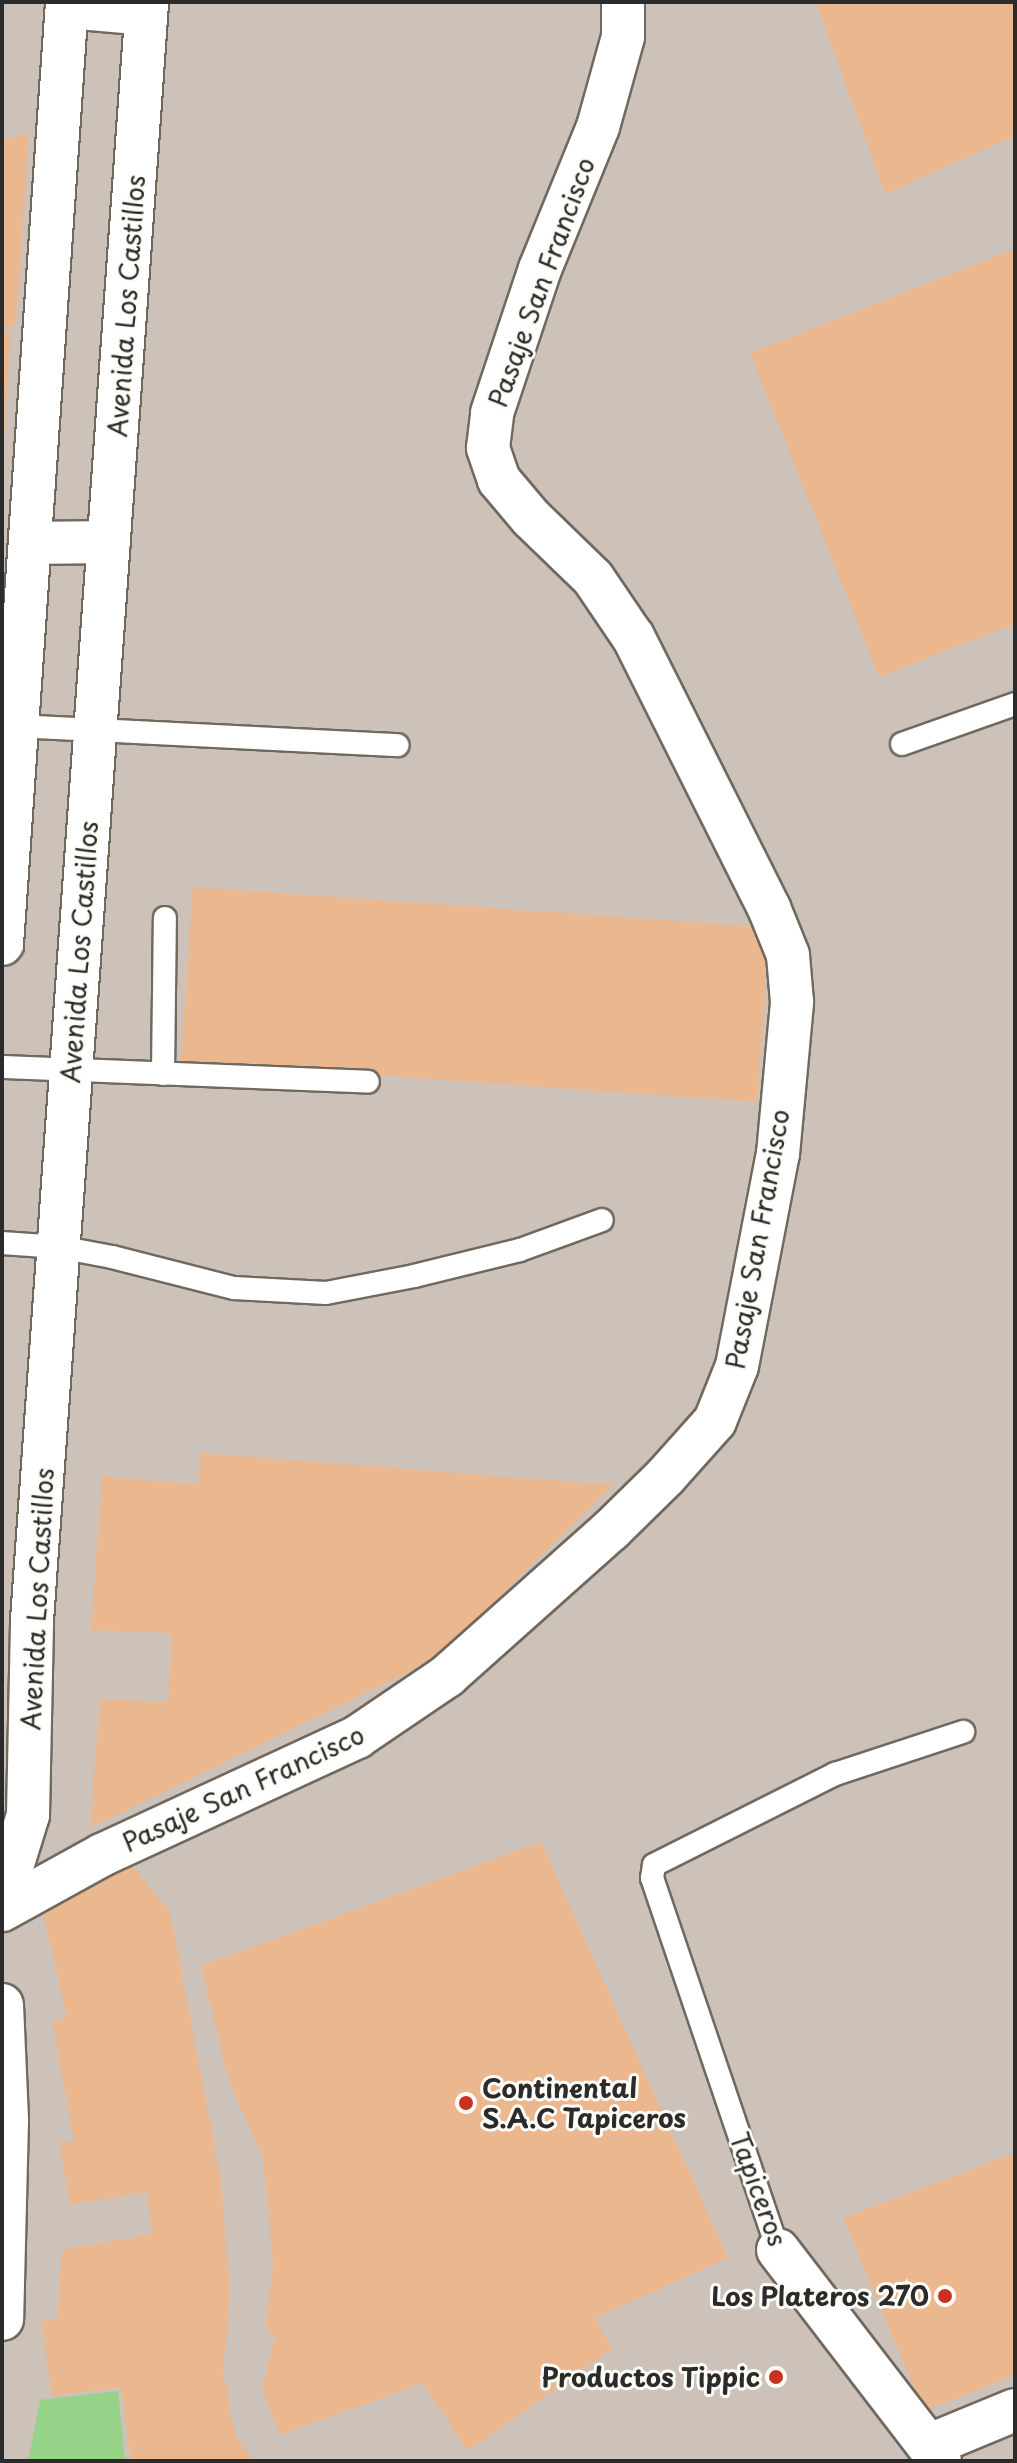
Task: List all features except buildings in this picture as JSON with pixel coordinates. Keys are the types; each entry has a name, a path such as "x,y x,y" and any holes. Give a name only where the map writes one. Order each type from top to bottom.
{"street":[{"name":"Pasaje San Francisco","path":"2,1910 102,1855 357,1737 447,1676 665,1477 715,1421 737,1366 778,1154 792,1002 788,955 769,908 633,637 593,578 531,518 499,480 488,448 492,413 540,269 598,127 623,37 623,2"},
{"path":"2,944 17,726 9,630 30,543 67,4 147,8"},
{"name":"Avenida Los Castillos","path":"2,1899 28,1815 17,1620 59,1247 147,8"},
{"path":"30,543 109,542"},
{"path":"2,2005 5,2120 2,2319"},
{"name":"Tapiceros","path":"778,2250 935,2453"},
{"path":"935,2453 1015,2410"}],"lane":[{"path":"902,744 1015,704"},
{"path":"17,726 398,745"},
{"path":"163,1074 165,918"},
{"path":"2,1067 368,1082"},
{"path":"2,1243 59,1247 234,1288 326,1293 414,1276 520,1250 602,1220"},
{"name":"Tapiceros","path":"778,2250 652,1878 654,1865 835,1774 963,1732"}],"shaded area":[{"path":"2,2 1015,2 1015,2461 2,2461"}],"green space":[{"path":"118,2391 125,2461 28,2461 40,2400"}],"place":[{"name":"Continental S.A.C Tapiceros","path":"466,2103"},
{"name":"Los Plateros 270","path":"945,2296"},
{"name":"Productos Tippic","path":"776,2377"}]}
